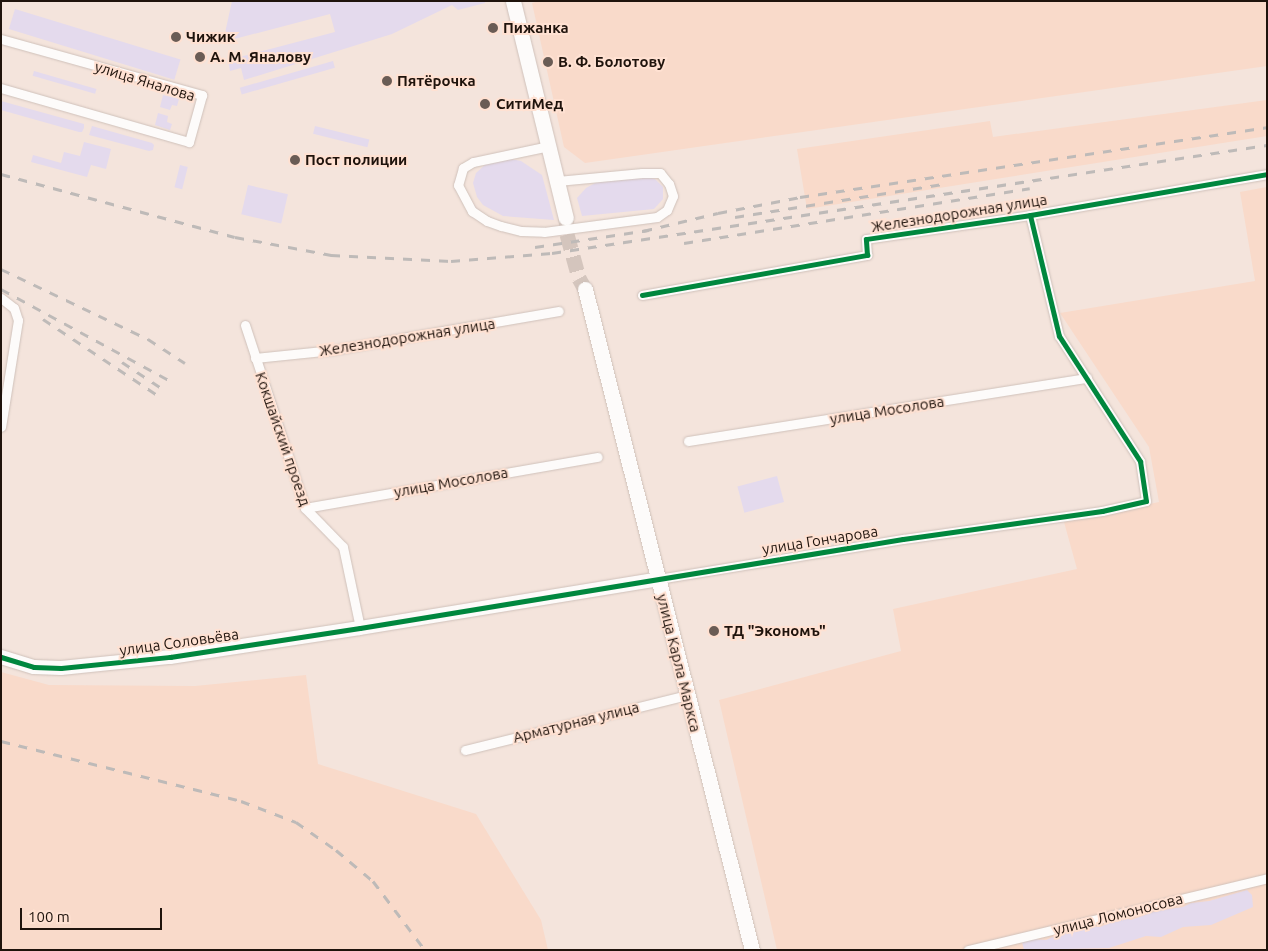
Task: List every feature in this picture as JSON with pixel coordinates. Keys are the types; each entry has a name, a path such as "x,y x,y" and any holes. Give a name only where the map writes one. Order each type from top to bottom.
{"main road":[{"path":"513,1 566,218"},
{"name":"улица Карла Маркса","path":"585,289 752,950"}],"street":[{"name":"улица Яналова","path":"1,39 202,95 189,142 1,88"},
{"path":"548,146 474,162 463,168 458,185 472,211 487,221 501,226 521,231 544,232 657,217 667,210 673,196 669,184 660,173 557,181"},
{"name":"Железнодорожная улица","path":"642,295 867,255 866,239 1030,215 1267,174"},
{"path":"1030,215 1059,336 1087,378"},
{"path":"1,298 14,308 18,320 1,427"},
{"name":"Железнодорожная улица","path":"255,358 333,350 559,311"},
{"name":"Кокшайский проезд","path":"245,325 305,508 344,547 360,628"},
{"name":"улица Мосолова","path":"688,441 1087,378"},
{"name":"улица Гончарова","path":"360,628 903,539 1102,511 1146,501 1140,461 1087,378"},
{"name":"улица Мосолова","path":"305,508 598,456"},
{"name":"улица Соловьёва","path":"1,657 34,667 87,666 170,657 360,628"},
{"name":"Арматурная улица","path":"465,750 687,695"},
{"name":"улица Ломоносова","path":"968,950 1267,878"}],"shaded area":[{"path":"232,1 485,1 485,3 458,10 452,5 392,34 244,80 241,68 230,71 228,60 335,32 330,14 223,42"},
{"path":"539,1 1267,1 1267,66 585,163 564,147 532,3"},
{"path":"15,9 180,60 174,80 9,29"},
{"path":"333,61 335,68 242,94 240,88"},
{"path":"34,71 96,89 95,94 33,76"},
{"path":"163,95 179,99 177,106 172,105 170,110 160,107"},
{"path":"1267,100 1267,136 807,209 797,149 990,121 993,137"},
{"path":"1,101 84,124 84,128 82,132 79,132 1,110"},
{"path":"158,113 168,116 167,122 172,124 170,130 155,125"},
{"path":"92,126 152,143 154,145 153,150 149,151 89,135"},
{"path":"315,126 369,140 367,147 313,134"},
{"path":"84,142 111,149 106,169 91,165 87,177 31,162 33,155 61,163 64,152 80,156"},
{"path":"506,158 521,161 542,175 554,220 503,216 483,205 477,197 473,183 476,173 486,164"},
{"path":"180,165 188,167 182,189 174,187"},
{"path":"648,177 655,179 663,187 663,199 654,209 582,216 577,198 586,188 597,182"},
{"path":"248,185 288,194 281,223 241,214"},
{"path":"1267,187 1267,950 777,950 719,700 901,651 893,609 1077,569 1064,522 1159,502 1149,447 1060,313 1255,281 1240,192"},
{"path":"777,476 784,502 744,513 737,487"},
{"path":"1,672 49,685 195,686 306,675 318,764 476,814 541,920 548,950 1,950"},
{"path":"1247,890 1252,895 1253,907 1211,925 1183,927 1161,937 1146,936 1109,948 1024,950 1022,942 1034,939 1046,940 1066,931 1090,926 1100,927 1124,917 1131,920 1156,911 1209,901"}],"tunnel":[{"path":"566,218 567,234 579,278 585,289"}],"railway":[{"path":"643,231 718,213 800,197 1267,127"},
{"path":"1,174 235,237 331,255 451,261 552,253 1267,145"},
{"path":"735,217 944,184"},
{"path":"684,243 1030,188"},
{"path":"535,247 649,230"},
{"path":"1,269 148,339 185,363"},
{"path":"1,289 172,382"},
{"path":"43,319 162,398"},
{"path":"122,362 166,391"},
{"path":"1,741 241,801 296,822 336,850 373,881 425,950"}],"cycle path":[{"path":"642,295 867,255 866,239 1030,215 1267,174"},
{"path":"1,657 34,667 61,668 170,657 360,628 903,539 1102,511 1146,501 1140,461 1059,336 1030,215"}],"place":[{"name":"Пижанка","path":"493,28"},
{"name":"Чижик","path":"176,37"},
{"name":"А. М. Яналову","path":"200,57"},
{"name":"В. Ф. Болотову","path":"548,62"},
{"name":"Пятёрочка","path":"387,81"},
{"name":"СитиМед","path":"485,104"},
{"name":"Пост полиции","path":"295,160"},
{"name":"ТД \"Экономъ\"","path":"714,631"}]}
